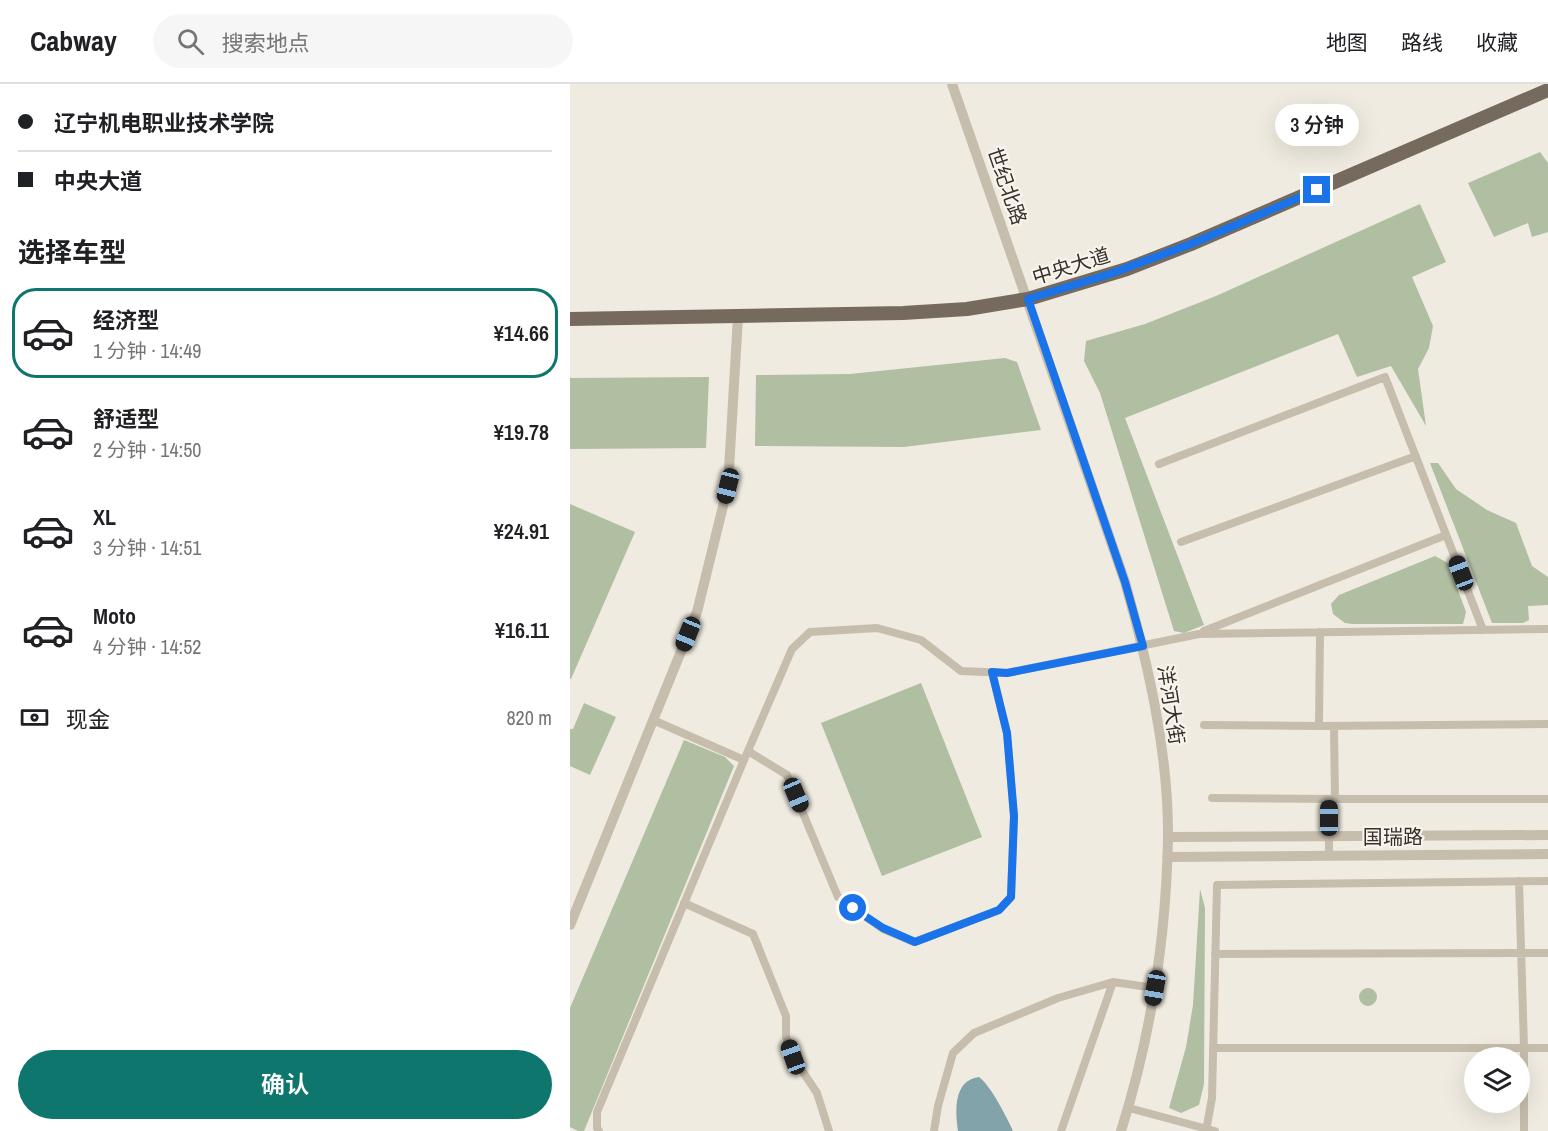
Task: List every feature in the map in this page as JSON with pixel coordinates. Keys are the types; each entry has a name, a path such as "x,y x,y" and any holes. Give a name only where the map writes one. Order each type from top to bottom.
{"main road":[{"name":"中央大道","path":"570,320 945,310 1028,299 1116,272 1191,244 1548,90"}],"street":[{"name":"世纪北路","path":"952,84 1028,299"},
{"name":"洋河大街","path":"1028,299 1125,582 1143,646 1158,726 1168,837 1163,923 1146,1039 1121,1131"},
{"path":"570,925 697,612 728,486 738,317"},
{"path":"1159,464 1385,377 1483,630"},
{"path":"1182,542 1416,456"},
{"path":"599,1131 597,1112 746,755 792,650 810,632 877,628 921,640 961,671 1007,673 1198,634 1446,535"},
{"path":"1198,634 1548,629"},
{"path":"1319,726 1320,632"},
{"path":"653,720 746,755 787,775 838,897 883,928 915,942 999,910 1011,897 1014,816 1007,733 992,672"},
{"path":"1204,725 1548,724"},
{"path":"1329,855 1334,726"},
{"path":"1212,798 1548,799"},
{"name":"国瑞路","path":"1168,837 1548,835"},
{"name":"国瑞路","path":"1167,857 1548,854"},
{"path":"1519,881 1524,1047"},
{"path":"1129,1108 1209,1130 1212,1098 1217,885 1548,881"},
{"path":"684,903 753,934 786,1016 786,1037 793,1057 817,1093 829,1131"},
{"path":"1215,954 1548,953"},
{"path":"934,1131 938,1106 953,1053 974,1033 1058,998 1113,982 1155,988"},
{"path":"1061,1131 1113,982"},
{"path":"1213,1048 1464,1048"},
{"path":"1530,1048 1548,1048"},
{"path":"1524,1113 1524,1131"}],"green space":[{"path":"1540,152 1548,163 1548,232 1532,237 1528,223 1494,237 1468,183"},
{"path":"1420,204 1446,262 1412,277 1433,326 1429,348 1418,369 1426,426 1391,366 1357,377 1338,334 1125,418 1204,625 1184,633 1174,631 1100,393 1084,361 1086,341 1145,324 1216,296"},
{"path":"1005,358 1017,362 1041,430 904,447 755,446 756,375 850,374"},
{"path":"709,377 706,448 570,449 570,378"},
{"path":"1430,463 1438,463 1456,489 1487,510 1516,523 1532,566 1548,577 1548,605 1528,606 1529,620 1523,623 1492,623"},
{"path":"570,504 635,532 571,679 570,679"},
{"path":"1435,556 1448,563 1466,612 1463,624 1352,624 1345,623 1333,614 1331,604 1339,595"},
{"path":"921,683 982,837 882,876 821,723"},
{"path":"584,703 616,717 590,775 570,766 570,729 573,729"},
{"path":"684,740 725,757 734,766 584,1131 578,1131 570,1127 570,1008"},
{"path":"1200,889 1205,908 1204,1084 1199,1105 1181,1113 1169,1108 1186,1047 1193,1005"},
{"path":"1368,988 1374,991 1377,997 1374,1003 1368,1006 1362,1003 1359,997 1362,991"}],"water":[{"path":"979,1077 993,1094 1013,1131 958,1131 956,1106 960,1090 971,1079"}],"route":[{"path":"853,908 883,928 915,942 999,910 1011,897 1014,816 1007,733 992,672 1007,673 1143,646 1125,582 1028,299 1075,286 1191,244 1317,190"}]}
